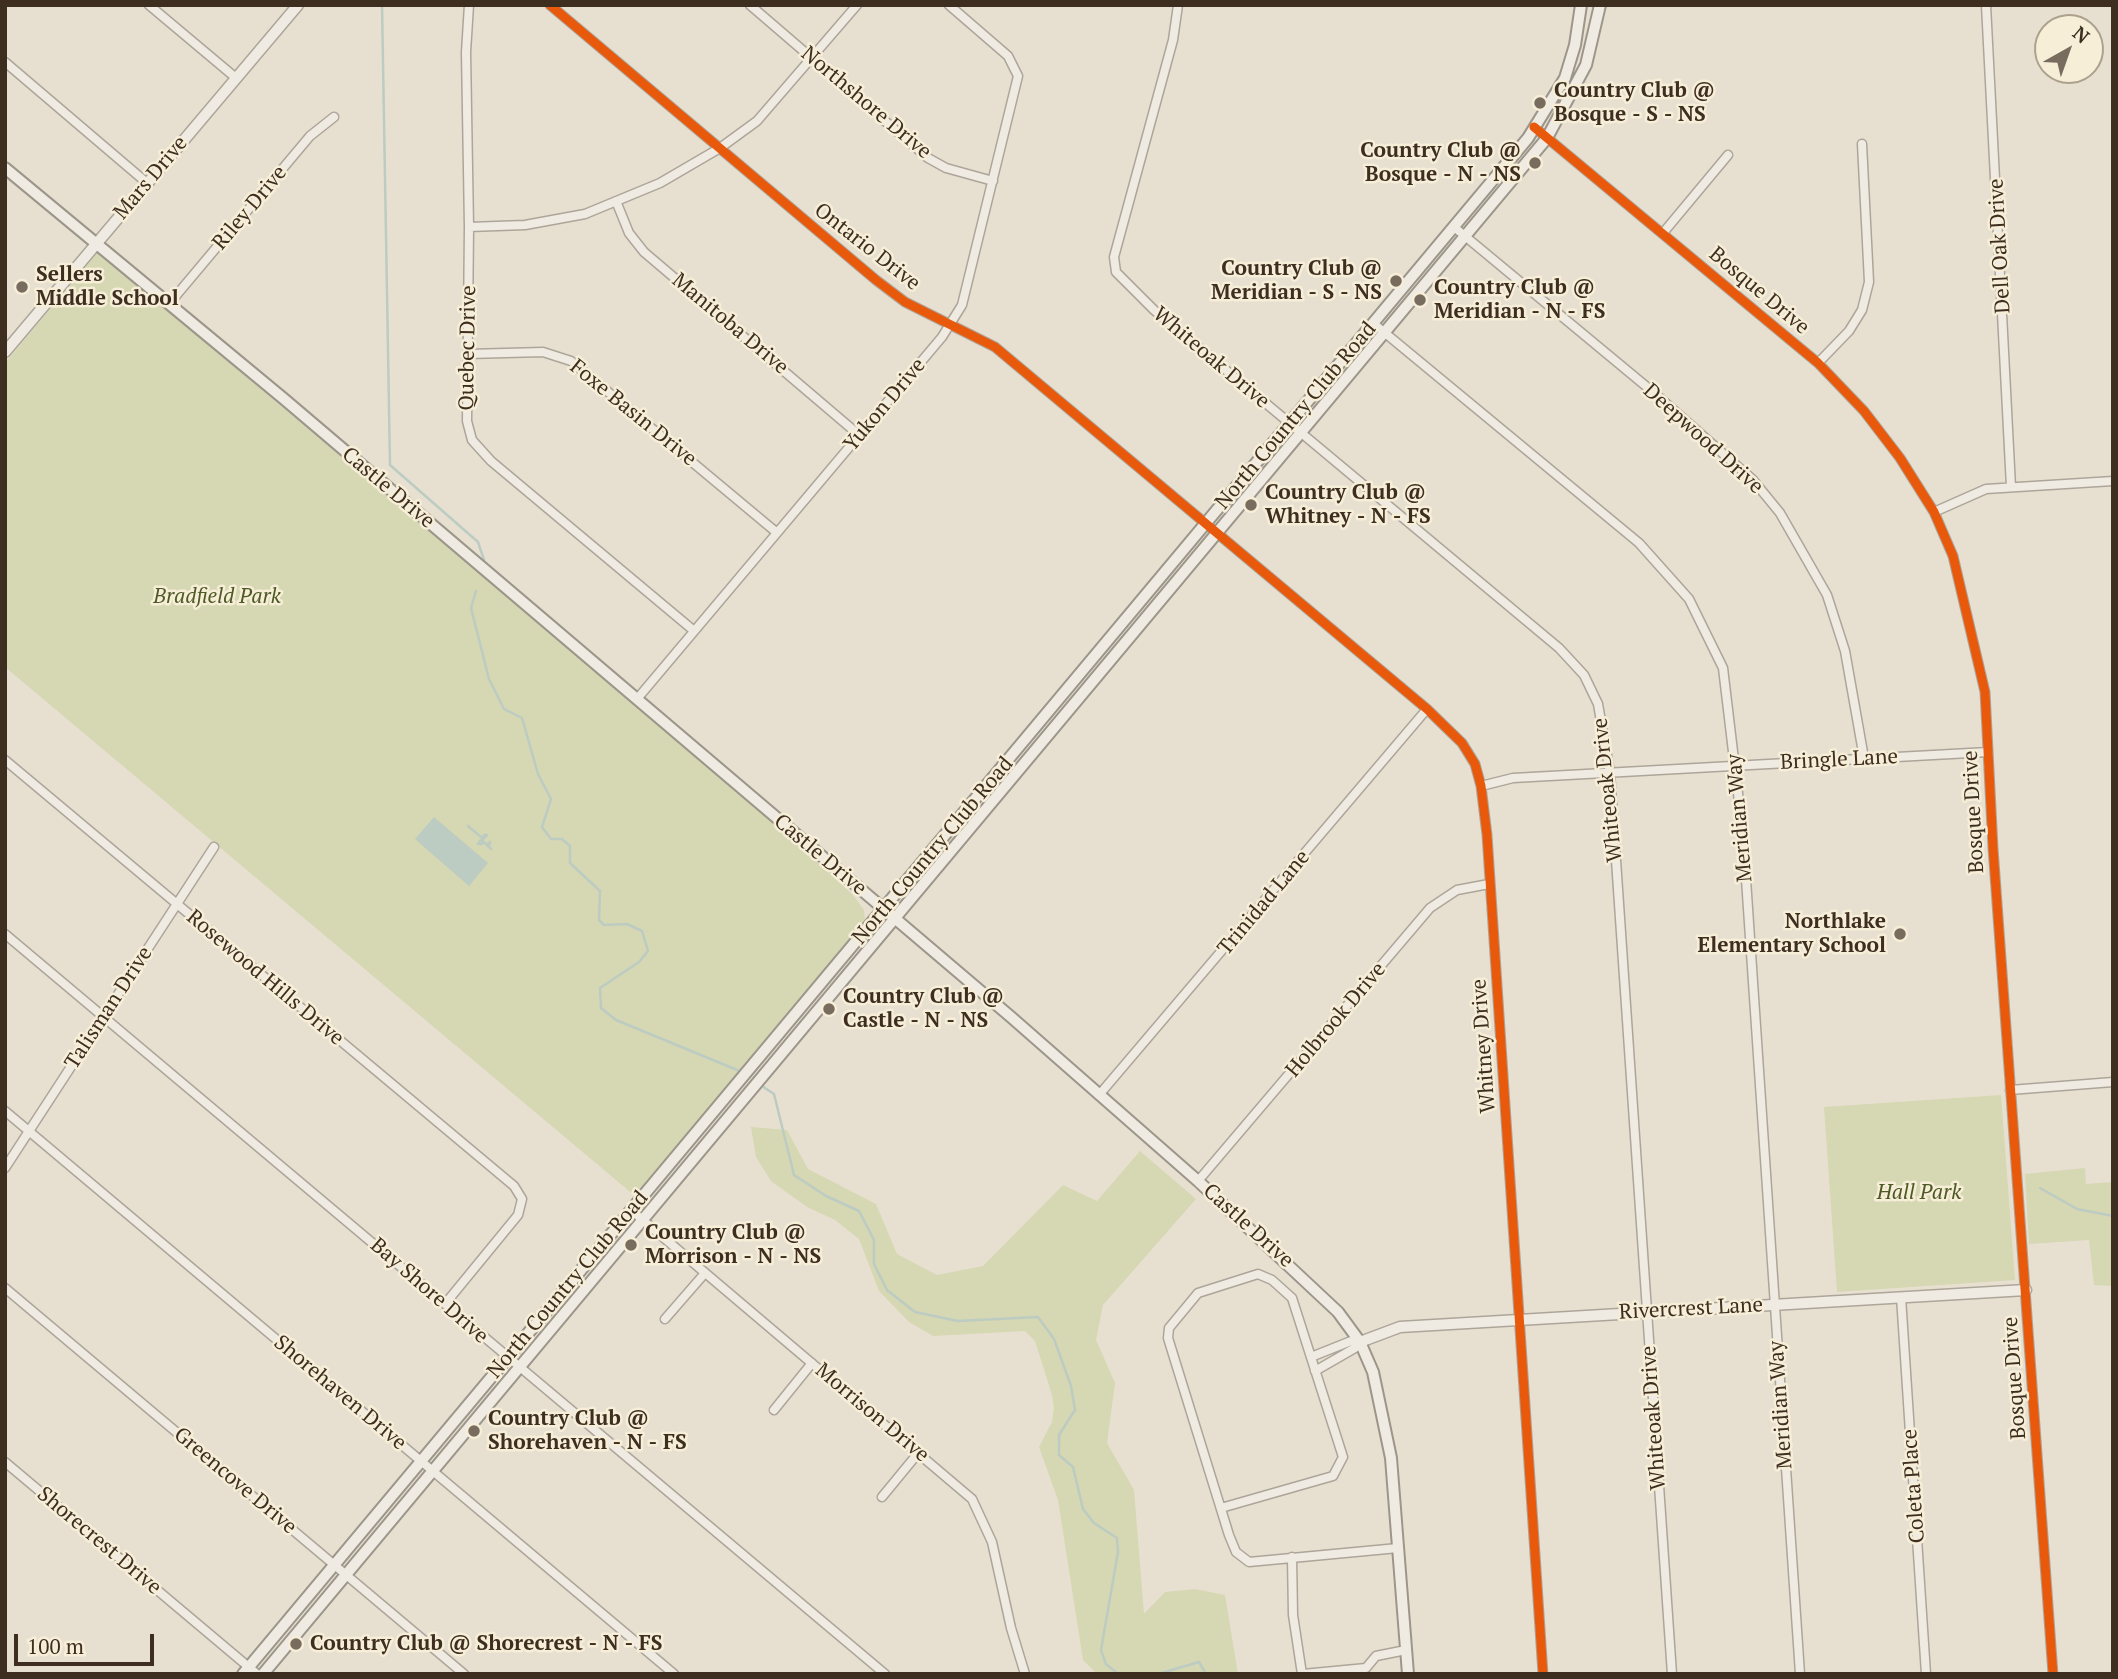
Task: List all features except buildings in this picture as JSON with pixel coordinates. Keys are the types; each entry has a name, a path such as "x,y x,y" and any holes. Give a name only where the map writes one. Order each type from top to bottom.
{"main road":[{"name":"North Country Club Road","path":"249,1671 420,1461 1290,424 1534,127 1557,94 1572,59 1581,5"},
{"name":"North Country Club Road","path":"263,1674 1548,138 1586,65 1600,5"},
{"name":"Castle Drive","path":"5,168 896,919 1198,1181 1317,1290 1360,1342 1373,1372 1391,1458 1408,1674"},
{"path":"1037,725 1049,735"},
{"path":"693,1135 706,1146"}],"street":[{"path":"149,5 236,78"},
{"name":"Mars Drive","path":"5,352 298,5"},
{"name":"Quebec Drive","path":"469,5 466,52 469,227 467,421 472,440 491,461 693,630"},
{"name":"Ontario Drive","path":"550,5 876,280 905,302 995,347 1216,535"},
{"name":"Northshore Drive","path":"750,5 928,158 946,168 993,181"},
{"path":"469,227 525,225 585,214 660,183 720,148 757,121 857,5"},
{"name":"Yukon Drive","path":"637,699 951,325 966,292 1018,76 1008,56 949,5"},
{"name":"Whiteoak Drive","path":"1178,5 1172,40 1114,257 1116,272 1154,310 1576,665 1598,704 1610,773 1672,1674"},
{"name":"Dell Oak Drive","path":"1986,5 2011,487"},
{"path":"5,62 147,183"},
{"name":"Riley Drive","path":"169,304 310,136 334,117"},
{"name":"Bosque Drive","path":"1534,127 1818,363 1864,411 1900,458 1934,512 1953,556 1985,692 2010,1090 2053,1674"},
{"path":"1818,363 1849,331 1859,315 1869,282 1862,145"},
{"path":"1663,233 1728,155"},
{"name":"Manitoba Drive","path":"616,201 629,233 644,251 859,435"},
{"name":"Deepwood Drive","path":"1454,227 1653,392 1753,480 1780,513 1827,595 1845,651 1864,758"},
{"name":"Meridian Way","path":"1373,323 1639,543 1689,599 1723,668 1737,765 1800,1674"},
{"name":"Foxe Basin Drive","path":"468,354 543,352 571,361 776,532"},
{"path":"1934,512 1986,489 2113,481"},
{"name":"Whitney Drive","path":"1216,535 1427,709 1462,743 1475,764 1481,786 1489,884 1543,1674"},
{"name":"Trinidad Lane","path":"1099,1095 1427,709"},
{"name":"Bringle Lane","path":"1481,786 1513,778 1988,752"},
{"name":"Rosewood Hills Drive","path":"5,760 501,1174 522,1199 518,1214 445,1304"},
{"name":"Talisman Drive","path":"5,1168 214,847"},
{"name":"Holbrook Drive","path":"1198,1181 1430,908 1457,890 1489,884"},
{"name":"Bay Shore Drive","path":"5,934 874,1670 885,1674"},
{"path":"2010,1090 2113,1082"},
{"name":"Shorehaven Drive","path":"5,1111 674,1674"},
{"name":"Morrison Drive","path":"631,1210 919,1452 976,1505 992,1542 1011,1628 1025,1674"},
{"path":"665,1319 705,1273"},
{"path":"1221,1508 1333,1476 1343,1457 1292,1298 1272,1280 1258,1274 1198,1293 1169,1328 1168,1338 1232,1544 1241,1558 1249,1562 1398,1548"},
{"name":"Greencove Drive","path":"5,1288 464,1674"},
{"name":"Rivercrest Lane","path":"1360,1342 1392,1328 1519,1318 2026,1290"},
{"name":"Coleta Place","path":"1901,1297 1926,1674"},
{"path":"1311,1357 1351,1341 1360,1342"},
{"path":"1315,1370 1355,1348 1360,1342"},
{"path":"774,1410 812,1363"},
{"path":"881,1497 919,1452"},
{"name":"Shorecrest Drive","path":"5,1462 249,1671"},
{"path":"1292,1557 1293,1615 1302,1674 1369,1671 1376,1656 1406,1650"}],"green space":[{"name":"Bradfield Park","path":"98,252 661,726 789,836 853,895 864,910 865,921 635,1196 5,667 5,363"},
{"name":"Hall Park","path":"2001,1095 2015,1280 1837,1292 1824,1107"},
{"path":"751,1127 787,1130 808,1169 876,1204 897,1254 937,1275 983,1266 1063,1185 1097,1201 1140,1151 1196,1199 1103,1305 1096,1340 1115,1383 1107,1443 1134,1490 1144,1614 1165,1592 1195,1589 1225,1595 1238,1674 1097,1674 1083,1660 1058,1500 1039,1447 1052,1422 1054,1408 1035,1341 1025,1331 933,1336 909,1322 879,1291 859,1239 835,1220 807,1207 771,1181 756,1157"},
{"path":"2085,1168 2086,1184 2113,1182 2113,1286 2094,1285 2089,1240 2029,1244 2025,1174"}],"shaded area":[{"path":"434,817 488,863 469,886 415,839"}],"waterway":[{"path":"382,5 390,465 478,542 484,560"},
{"path":"476,591 471,608 489,679 504,709 522,718 538,774 551,799 542,827 551,839 562,839 570,846 570,863 600,891 599,920 604,925 627,924 642,931 648,951 639,962 600,988 601,1008 616,1020 742,1072"},
{"path":"468,826 481,837"},
{"path":"483,839 487,835 484,835 482,839 483,842 482,844 478,844 481,840 483,842 484,842 488,846 489,846"},
{"path":"489,846 490,842 487,845 491,849"},
{"path":"759,1084 774,1094 794,1175 826,1196 859,1211 874,1240 874,1264 887,1290 915,1312 958,1321 1038,1317 1054,1339 1071,1386 1075,1410 1059,1435 1059,1455 1073,1467 1083,1509 1094,1523 1117,1538 1118,1552 1101,1650 1106,1664 1117,1673 1158,1674 1199,1662 1206,1674"},
{"path":"2040,1188 2077,1209 2113,1216"}],"cycle path":[{"path":"550,5 876,280 905,302 995,347 1427,709 1462,743 1475,764 1481,786 1487,835 1543,1674"},
{"path":"1534,127 1818,363 1864,411 1900,458 1934,512 1953,556 1985,692 1993,848 2053,1674"}],"place":[{"name":"Country Club @ Bosque - S - NS","path":"1540,103"},
{"name":"Country Club @ Bosque - N - NS","path":"1535,163"},
{"name":"Country Club @ Meridian - S - NS","path":"1396,281"},
{"name":"Sellers Middle School","path":"22,287"},
{"name":"Country Club @ Meridian - N - FS","path":"1420,300"},
{"name":"Country Club @ Whitney - N - FS","path":"1251,505"},
{"name":"Northlake Elementary School","path":"1900,934"},
{"name":"Country Club @ Castle - N - NS","path":"829,1009"},
{"name":"Country Club @ Morrison - N - NS","path":"631,1245"},
{"name":"Country Club @ Shorehaven - N - FS","path":"474,1431"},
{"name":"Country Club @ Shorecrest - N - FS","path":"296,1644"}]}
